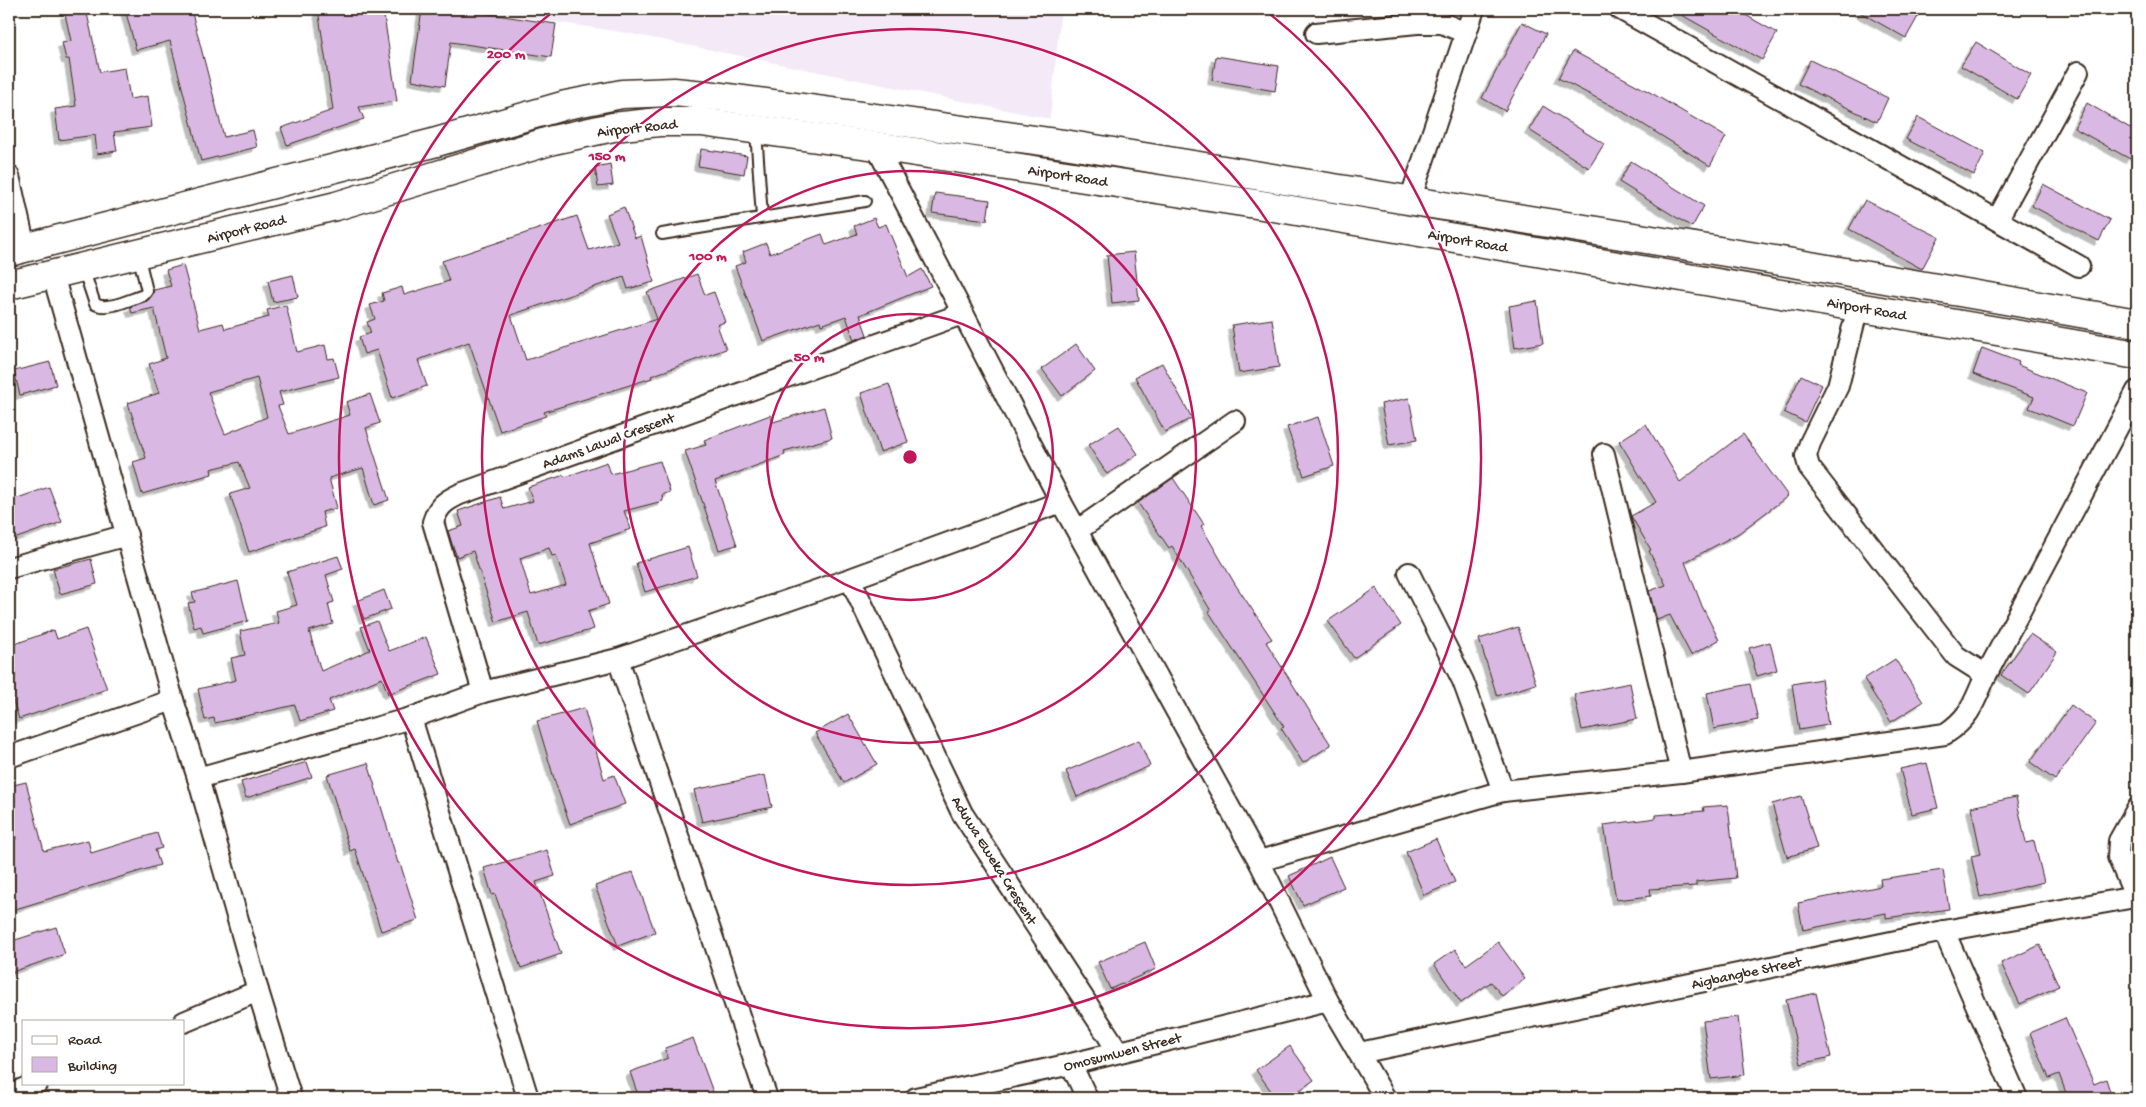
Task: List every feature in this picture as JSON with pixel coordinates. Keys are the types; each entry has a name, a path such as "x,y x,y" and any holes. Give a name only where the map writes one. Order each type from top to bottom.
{"main road":[{"name":"Airport Road","path":"17,250 433,143 566,105 622,94 674,92 1064,144 1803,265 2137,322"},
{"name":"Airport Road","path":"9,285 336,206 552,140 613,127 659,122 701,122 876,146 1262,205 2137,355"},
{"path":"1262,205 1268,177"}],"street":[{"path":"1410,200 1474,9"},
{"path":"1620,9 2080,266"},
{"path":"1316,33 1417,23 1442,23 1466,33"},
{"path":"1997,220 2078,72"},
{"path":"876,146 1061,502 1259,861 1328,1001 1385,1098"},
{"path":"9,176 17,250"},
{"path":"52,274 173,700 198,778 258,991 292,1098"},
{"path":"1858,306 1838,386 1810,443 1806,456 1809,467 1956,656 1986,675"},
{"name":"Adams Lawal Crescent","path":"483,692 433,522 436,511 443,503 469,490 962,314"},
{"path":"1259,861 1503,791 1681,772 1945,734 1959,725 1968,715 1986,675 2137,391"},
{"path":"1078,530 1235,421"},
{"path":"1604,454 1681,772"},
{"path":"198,778 412,718 483,692 618,659 850,579 1061,502"},
{"path":"9,568 127,535"},
{"path":"1409,573 1463,681 1503,791"},
{"name":"Aduwa Eweka Crescent","path":"850,579 962,813 1118,1051"},
{"path":"618,659 767,1098"},
{"path":"9,757 173,700"},
{"path":"412,718 528,1098"},
{"path":"2136,898 2118,857 2119,841 2137,809"},
{"name":"Aigbangbe Street","path":"1359,1053 1944,931 2136,898"},
{"path":"1944,931 2017,1098"},
{"path":"185,1022 258,991"},
{"name":"Omosumwen Street","path":"916,1098 1071,1064 1328,1001"},
{"path":"1071,1064 1087,1098"},
{"path":"9,1095 35,1084"}],"lane":[{"path":"756,130 762,217"},
{"path":"662,234 865,202"},
{"path":"83,267 95,304 100,307 107,306 144,295 147,291 138,254"}],"shaded area":[{"path":"469,9 1061,9 1050,119 627,33"}],"building":[{"path":"86,9 100,72 125,68 130,99 148,96 152,127 114,132 117,151 97,154 95,135 59,140 55,109 76,106 69,59 66,59 62,43 71,41 65,14"},
{"path":"125,9 191,9 224,137 253,130 257,147 201,161 170,41 136,50"},
{"path":"318,9 343,9 343,12 383,9 397,101 359,107 364,119 287,145 281,128 333,110"},
{"path":"422,9 457,9 556,24 551,57 451,42 445,86 412,80"},
{"path":"1671,9 1735,9 1777,33 1762,60"},
{"path":"1854,9 1912,9 1920,13 1906,38"},
{"path":"1522,22 1546,34 1505,111 1482,98"},
{"path":"1976,42 2031,75 2017,99 1961,66"},
{"path":"1573,51 1655,95 1726,137 1710,166 1620,110 1558,78"},
{"path":"1216,56 1279,66 1275,91 1212,80"},
{"path":"1810,60 1888,98 1877,122 1798,84"},
{"path":"2087,103 2137,132 2137,146 2130,159 2074,128"},
{"path":"1543,106 1604,144 1589,168 1529,130"},
{"path":"1918,117 1985,153 1974,175 1906,139"},
{"path":"701,149 747,156 744,174 698,166"},
{"path":"1631,161 1704,206 1692,227 1619,182"},
{"path":"610,164 613,185 598,187 595,167"},
{"path":"2043,184 2110,220 2099,241 2032,206"},
{"path":"935,193 990,200 987,220 932,213"},
{"path":"1865,200 1939,237 1922,269 1849,229"},
{"path":"624,207 635,238 641,236 654,282 628,289 624,277 511,315 526,360 657,319 647,292 697,274 705,295 714,292 725,322 717,325 726,349 651,376 652,378 544,412 546,416 500,431 469,342 418,360 427,386 392,398 377,350 364,354 359,337 371,333 367,322 375,319 370,305 384,301 382,293 402,287 404,295 449,281 442,261 577,216 589,250 618,242 607,214"},
{"path":"874,218 878,227 886,224 908,277 922,269 931,286 860,315 867,335 854,340 846,316 821,325 820,321 763,341 735,266 746,262 743,252 766,243 770,254 822,234 826,245 857,234 854,226"},
{"path":"1134,252 1139,300 1112,303 1107,255"},
{"path":"183,265 200,329 223,323 225,329 269,317 267,310 286,305 297,352 325,345 328,359 334,358 339,377 279,392 283,405 278,406 289,434 350,415 346,402 370,394 380,423 366,428 389,500 374,505 363,468 329,478 337,508 322,512 325,527 249,552 230,494 250,488 239,462 211,469 212,474 142,494 133,462 146,458 128,403 159,393 149,364 166,358 154,308 132,313 130,307 147,301 154,290 171,286 166,270","holes":["257,378 267,417 225,434 208,392"]},
{"path":"293,275 298,297 273,302 268,281"},
{"path":"1537,301 1543,343 1515,348 1509,306"},
{"path":"1272,319 1279,367 1239,373 1232,325"},
{"path":"1076,344 1095,371 1062,396 1042,369"},
{"path":"1982,348 2019,362 2018,365 2087,393 2073,426 2029,408 2034,397 1973,374"},
{"path":"50,362 56,385 20,395 14,371"},
{"path":"1162,363 1192,418 1165,432 1135,377"},
{"path":"1801,375 1822,385 1805,422 1784,412"},
{"path":"889,384 908,442 880,452 861,393"},
{"path":"1409,398 1417,440 1389,445 1381,404"},
{"path":"824,407 832,438 784,451 785,455 715,481 737,545 719,550 685,451 706,445 704,440 770,415 773,422"},
{"path":"1318,417 1334,466 1304,476 1287,427"},
{"path":"1646,424 1680,482 1743,434 1788,496 1739,533 1685,562 1702,606 1719,640 1691,655 1670,615 1657,620 1649,591 1666,585 1649,551 1651,550 1631,516 1656,502 1619,441"},
{"path":"1119,426 1138,454 1107,474 1088,445"},
{"path":"660,461 670,492 662,495 663,501 624,511 631,529 590,543 609,604 588,611 594,629 538,645 528,612 496,622 473,551 457,557 452,544 448,531 463,526 458,511 500,497 504,509 533,501 528,487 564,475 565,477 607,462 611,474","holes":["549,548 552,556 556,555 566,585 531,595 520,558"]},
{"path":"1173,478 1204,524 1201,526 1235,584 1272,639 1266,642 1331,745 1303,763 1281,728 1284,727 1209,612 1211,611 1172,546 1169,548 1138,503"},
{"path":"49,487 62,522 14,539 9,524 9,501"},
{"path":"688,547 697,576 645,592 636,563"},
{"path":"338,556 343,569 326,575 334,602 328,604 333,624 309,631 321,671 370,650 361,627 377,621 389,651 426,637 441,674 388,694 382,678 329,700 333,711 300,721 295,705 215,723 214,718 205,720 198,689 236,680 231,658 245,655 240,631 279,623 276,611 297,605 287,572"},
{"path":"91,559 97,584 60,594 53,569"},
{"path":"238,581 248,621 203,633 201,626 194,628 188,603 195,602 192,593"},
{"path":"1376,588 1401,625 1354,658 1328,621"},
{"path":"384,590 391,609 364,619 357,601"},
{"path":"1518,627 1536,684 1497,696 1479,639"},
{"path":"86,629 107,689 19,719 9,688 9,646 54,630 57,639"},
{"path":"2030,634 2057,652 2029,694 2001,675"},
{"path":"1770,642 1777,670 1757,676 1749,648"},
{"path":"1895,659 1923,702 1891,722 1864,679"},
{"path":"1821,679 1828,725 1799,730 1792,684"},
{"path":"1630,683 1637,719 1582,730 1574,694"},
{"path":"1750,684 1758,720 1714,729 1707,693"},
{"path":"2071,705 2096,723 2055,780 2030,762"},
{"path":"584,708 604,779 614,775 625,804 570,824 537,721"},
{"path":"848,714 877,764 844,783 815,733"},
{"path":"1139,740 1150,766 1077,797 1066,771"},
{"path":"307,762 312,777 246,798 241,782"},
{"path":"368,763 398,863 400,863 418,920 381,931 355,849 350,851 327,775"},
{"path":"1927,763 1938,808 1912,814 1900,769"},
{"path":"765,775 772,807 702,822 694,790"},
{"path":"26,782 44,851 88,840 91,853 157,833 162,848 155,850 160,865 9,911 9,841 16,839 9,809 9,786"},
{"path":"1801,796 1817,848 1787,857 1772,804"},
{"path":"2016,797 2026,843 2034,841 2044,882 1980,897 1971,856 1981,854 1971,807"},
{"path":"1728,805 1736,878 1696,882 1696,886 1650,889 1651,896 1616,900 1604,825 1656,818 1656,815 1704,811 1703,807"},
{"path":"1436,839 1455,882 1424,895 1406,852"},
{"path":"547,850 555,876 536,882 561,954 521,968 495,894 492,895 484,868"},
{"path":"1330,857 1344,887 1303,905 1289,876"},
{"path":"1943,870 1949,909 1886,918 1886,913 1803,930 1798,903 1881,886 1880,879"},
{"path":"633,872 655,932 618,946 595,886"},
{"path":"56,927 65,954 9,973 9,942"},
{"path":"1145,942 1156,969 1110,989 1098,962"},
{"path":"1498,942 1525,979 1502,996 1491,982 1461,1003 1434,964 1455,949 1466,965"},
{"path":"2040,945 2059,986 2020,1004 2001,963"},
{"path":"1816,993 1831,1057 1801,1064 1786,1000"},
{"path":"1738,1017 1745,1075 1711,1079 1703,1021"},
{"path":"2065,1018 2094,1084 2106,1079 2112,1098 2059,1098 2059,1096 2066,1093 2059,1074 2049,1078 2030,1033"},
{"path":"693,1038 713,1092 695,1098 639,1098 630,1072 668,1058 665,1048"},
{"path":"1290,1046 1314,1080 1289,1098 1276,1098 1256,1070"}]}
